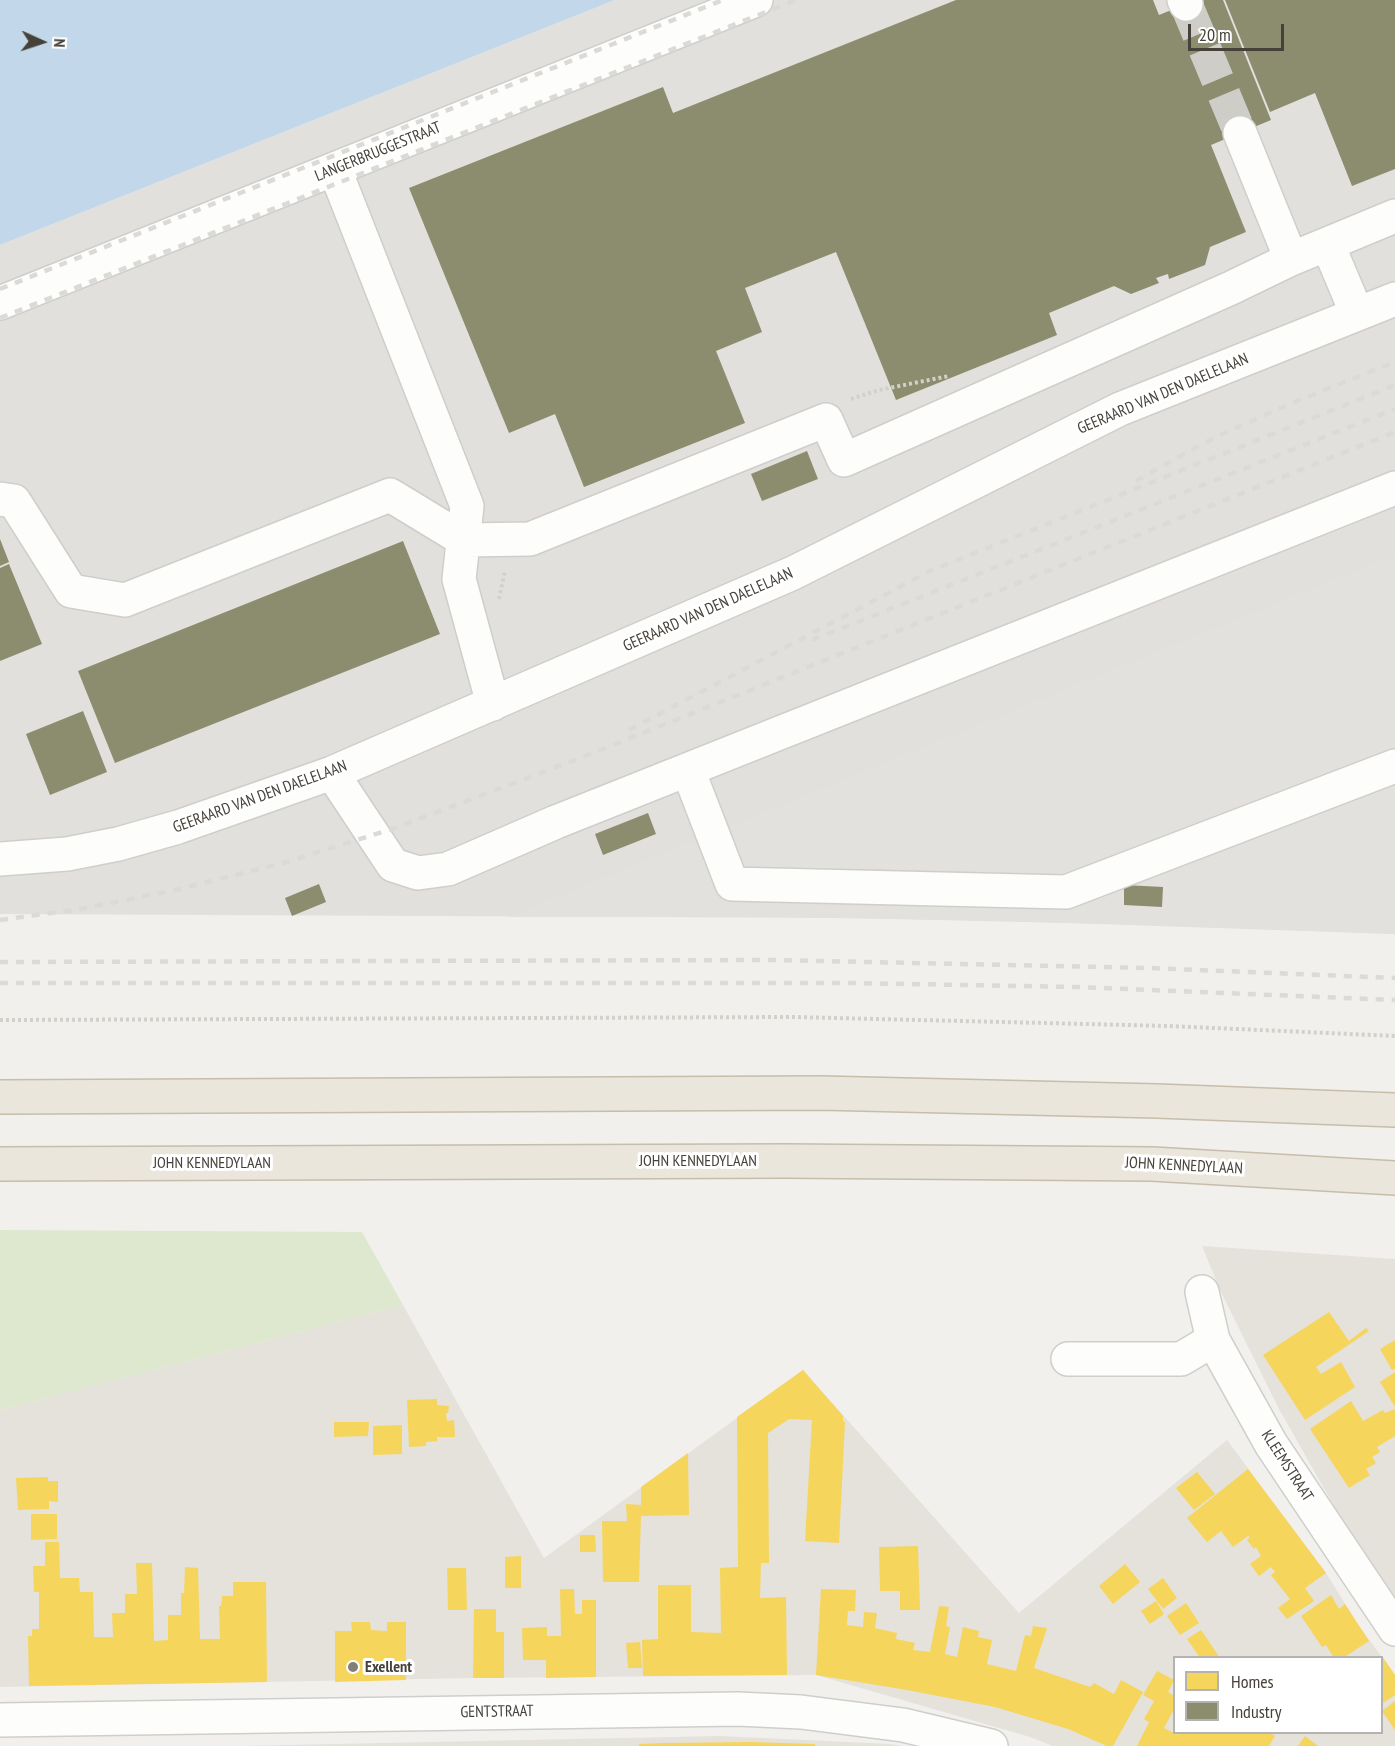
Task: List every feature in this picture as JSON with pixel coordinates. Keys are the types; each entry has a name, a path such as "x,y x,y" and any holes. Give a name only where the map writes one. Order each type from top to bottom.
{"highway":[{"path":"0,1096 820,1093 1158,1101 1395,1110"},
{"name":"JOHN KENNEDYLAAN","path":"0,1164 795,1161 1140,1164 1395,1178"}],"street":[{"name":"LANGERBRUGGESTRAAT","path":"0,303 756,0"},
{"path":"1240,133 1291,259"},
{"path":"335,170 467,506 459,579 493,704"},
{"path":"0,499 14,501 70,591 125,600 390,495 464,540 530,539 826,420 844,460 1220,293 1291,259 1395,216"},
{"path":"1328,245 1357,314"},
{"name":"GEERAARD VAN DEN DAELELAAN","path":"0,859 67,854 118,844 178,827 332,773 793,573 1120,409 1395,299"},
{"path":"332,773 393,866 418,873 448,869 556,822 1395,488"},
{"path":"688,770 732,884 1066,892 1395,766"},
{"name":"KLEEMSTRAAT","path":"1202,1292 1213,1340 1271,1444 1395,1629"},
{"path":"1068,1359 1181,1359 1213,1340"},
{"name":"GENTSTRAAT","path":"0,1720 738,1709 801,1712 903,1725 991,1746"}],"path":[{"path":"845,401 879,390 954,374"},
{"path":"498,607 512,540"},
{"path":"0,1020 793,1017 1169,1026 1395,1036"}],"shaded area":[{"path":"615,0 1395,0 1395,934 855,918 0,914 0,245"},
{"path":"1395,555 1395,934 1009,921 774,917 508,917"},
{"path":"1202,1246 1395,1259 1395,1601 1351,1536 1279,1409 1220,1290"},
{"path":"403,1305 544,1558 803,1370 1019,1613 1227,1440 1326,1573 1357,1623 1381,1656 1173,1656 1173,1734 1383,1734 1383,1659 1395,1675 1395,1746 1053,1746 1030,1737 816,1675 473,1678 0,1687 0,1410"},
{"path":"719,1736 903,1746 239,1746"}],"green space":[{"path":"0,1230 362,1232 403,1305 0,1410"}],"water":[{"path":"0,0 615,0 0,245"}],"building: Homes":[{"path":"1329,1312 1349,1341 1366,1328 1369,1331 1316,1367 1321,1374 1341,1362 1355,1387 1305,1420 1263,1355"},
{"path":"1395,1340 1395,1369 1392,1370 1380,1349"},
{"path":"803,1370 843,1416 845,1422 839,1543 805,1541 812,1420 789,1419 768,1433 769,1563 761,1563 760,1598 786,1597 787,1675 643,1676 642,1640 658,1639 658,1585 691,1585 691,1632 721,1633 720,1568 738,1567 737,1417"},
{"path":"1395,1372 1395,1407 1380,1382"},
{"path":"437,1399 437,1405 449,1406 448,1413 446,1413 447,1421 454,1420 455,1437 437,1437 437,1441 426,1442 426,1446 409,1447 407,1400"},
{"path":"1351,1401 1363,1421 1383,1410 1385,1413 1395,1409 1395,1436 1377,1447 1380,1452 1372,1457 1376,1463 1366,1469 1370,1475 1349,1488 1310,1429"},
{"path":"334,1422 369,1422 368,1436 334,1437"},
{"path":"402,1425 402,1454 373,1455 373,1426"},
{"path":"688,1453 689,1515 641,1516 639,1582 603,1582 602,1521 627,1521 626,1504 641,1505 641,1487"},
{"path":"1248,1469 1326,1573 1305,1588 1314,1601 1287,1619 1278,1608 1290,1599 1271,1575 1275,1572 1271,1567 1259,1576 1250,1564 1261,1556 1256,1547 1254,1549 1247,1540 1250,1537 1248,1536 1233,1547 1221,1531 1207,1542 1187,1518"},
{"path":"1197,1472 1215,1494 1194,1510 1176,1488"},
{"path":"48,1477 48,1481 58,1481 58,1502 49,1501 49,1509 18,1510 16,1478"},
{"path":"31,1514 57,1514 57,1539 31,1540"},
{"path":"580,1535 595,1535 596,1552 580,1552"},
{"path":"45,1542 59,1542 60,1578 79,1578 80,1592 93,1592 94,1637 113,1637 112,1613 125,1613 125,1594 137,1594 136,1563 152,1563 154,1641 168,1640 168,1615 181,1615 181,1593 184,1593 185,1567 198,1568 200,1639 220,1639 219,1606 221,1606 222,1596 233,1596 233,1582 266,1582 267,1682 29,1686 28,1636 32,1636 32,1629 39,1629 39,1592 34,1592 33,1566 45,1566"},
{"path":"918,1546 920,1610 900,1610 900,1591 880,1591 879,1547"},
{"path":"521,1556 521,1588 505,1588 505,1557"},
{"path":"1125,1564 1140,1582 1113,1604 1099,1586"},
{"path":"447,1568 466,1568 467,1610 448,1610"},
{"path":"1163,1578 1177,1598 1163,1609 1148,1589"},
{"path":"560,1589 574,1589 575,1614 582,1614 582,1600 596,1600 596,1677 546,1678 546,1660 523,1660 522,1628 547,1627 547,1636 561,1636"},
{"path":"821,1589 856,1590 855,1611 848,1611 847,1625 863,1627 864,1612 877,1613 875,1628 897,1633 896,1639 915,1643 913,1650 930,1652 939,1606 949,1607 946,1626 950,1627 945,1654 957,1657 963,1627 979,1631 978,1637 992,1640 987,1664 1016,1671 1025,1635 1031,1636 1033,1626 1047,1628 1034,1668 1090,1687 1094,1683 1114,1694 1121,1680 1143,1692 1113,1746 1107,1746 1068,1729 995,1707 816,1675"},
{"path":"1331,1595 1339,1609 1345,1604 1369,1641 1346,1656 1333,1656 1326,1645 1322,1647 1301,1616"},
{"path":"1156,1601 1164,1614 1150,1624 1141,1611"},
{"path":"1186,1603 1199,1623 1180,1635 1167,1616"},
{"path":"474,1609 496,1609 496,1632 504,1632 504,1678 473,1678"},
{"path":"351,1622 370,1622 371,1630 387,1631 387,1622 406,1622 406,1680 335,1682 335,1631 352,1631"},
{"path":"1201,1630 1219,1656 1199,1656 1187,1639"},
{"path":"640,1642 642,1668 628,1668 626,1643"},
{"path":"1383,1657 1395,1675 1395,1695 1383,1703"},
{"path":"1157,1671 1173,1679 1168,1692 1173,1695 1173,1711 1164,1728 1173,1734 1272,1734 1275,1736 1269,1746 1137,1746 1149,1722 1144,1719 1154,1701 1143,1695"},
{"path":"1395,1701 1395,1730 1383,1712"},
{"path":"1305,1736 1318,1746 1298,1746"},
{"path":"751,1742 815,1744 815,1746 639,1746 639,1744"}],"building: Industry":[{"path":"956,0 1153,0 1159,15 1196,0 1223,0 1271,120 1211,145 1246,232 1210,247 1205,265 1169,279 1168,274 1156,278 1159,283 1131,294 1114,286 1049,313 1057,335 896,400 836,252 745,288 762,332 716,351 745,423 584,487 555,414 509,433 409,188 663,87 673,113"},
{"path":"1225,0 1395,0 1395,169 1352,186 1315,93 1270,112"},
{"path":"807,451 818,479 762,501 751,474"},
{"path":"0,539 9,562 0,566"},
{"path":"403,541 440,634 115,763 78,671"},
{"path":"9,564 42,644 0,661 0,568"},
{"path":"83,711 107,772 50,795 26,734"},
{"path":"648,813 656,834 603,855 595,834"},
{"path":"319,884 326,902 292,916 285,898"},
{"path":"1124,885 1163,887 1162,907 1124,905"}],"tunnel":[{"path":"1186,4 1240,133"}],"railway":[{"path":"0,289 723,0"},
{"path":"0,318 796,0"},
{"path":"1136,481 1231,430 1395,362"},
{"path":"629,730 930,571 1395,385"},
{"path":"812,640 1395,409"},
{"path":"0,920 80,909 176,890 283,863 392,829 583,757 1395,432"},
{"path":"0,962 773,960 1149,968 1395,978"},
{"path":"0,983 850,983 1077,987 1395,1000"}],"place":[{"name":"Exellent","path":"353,1667"}]}
